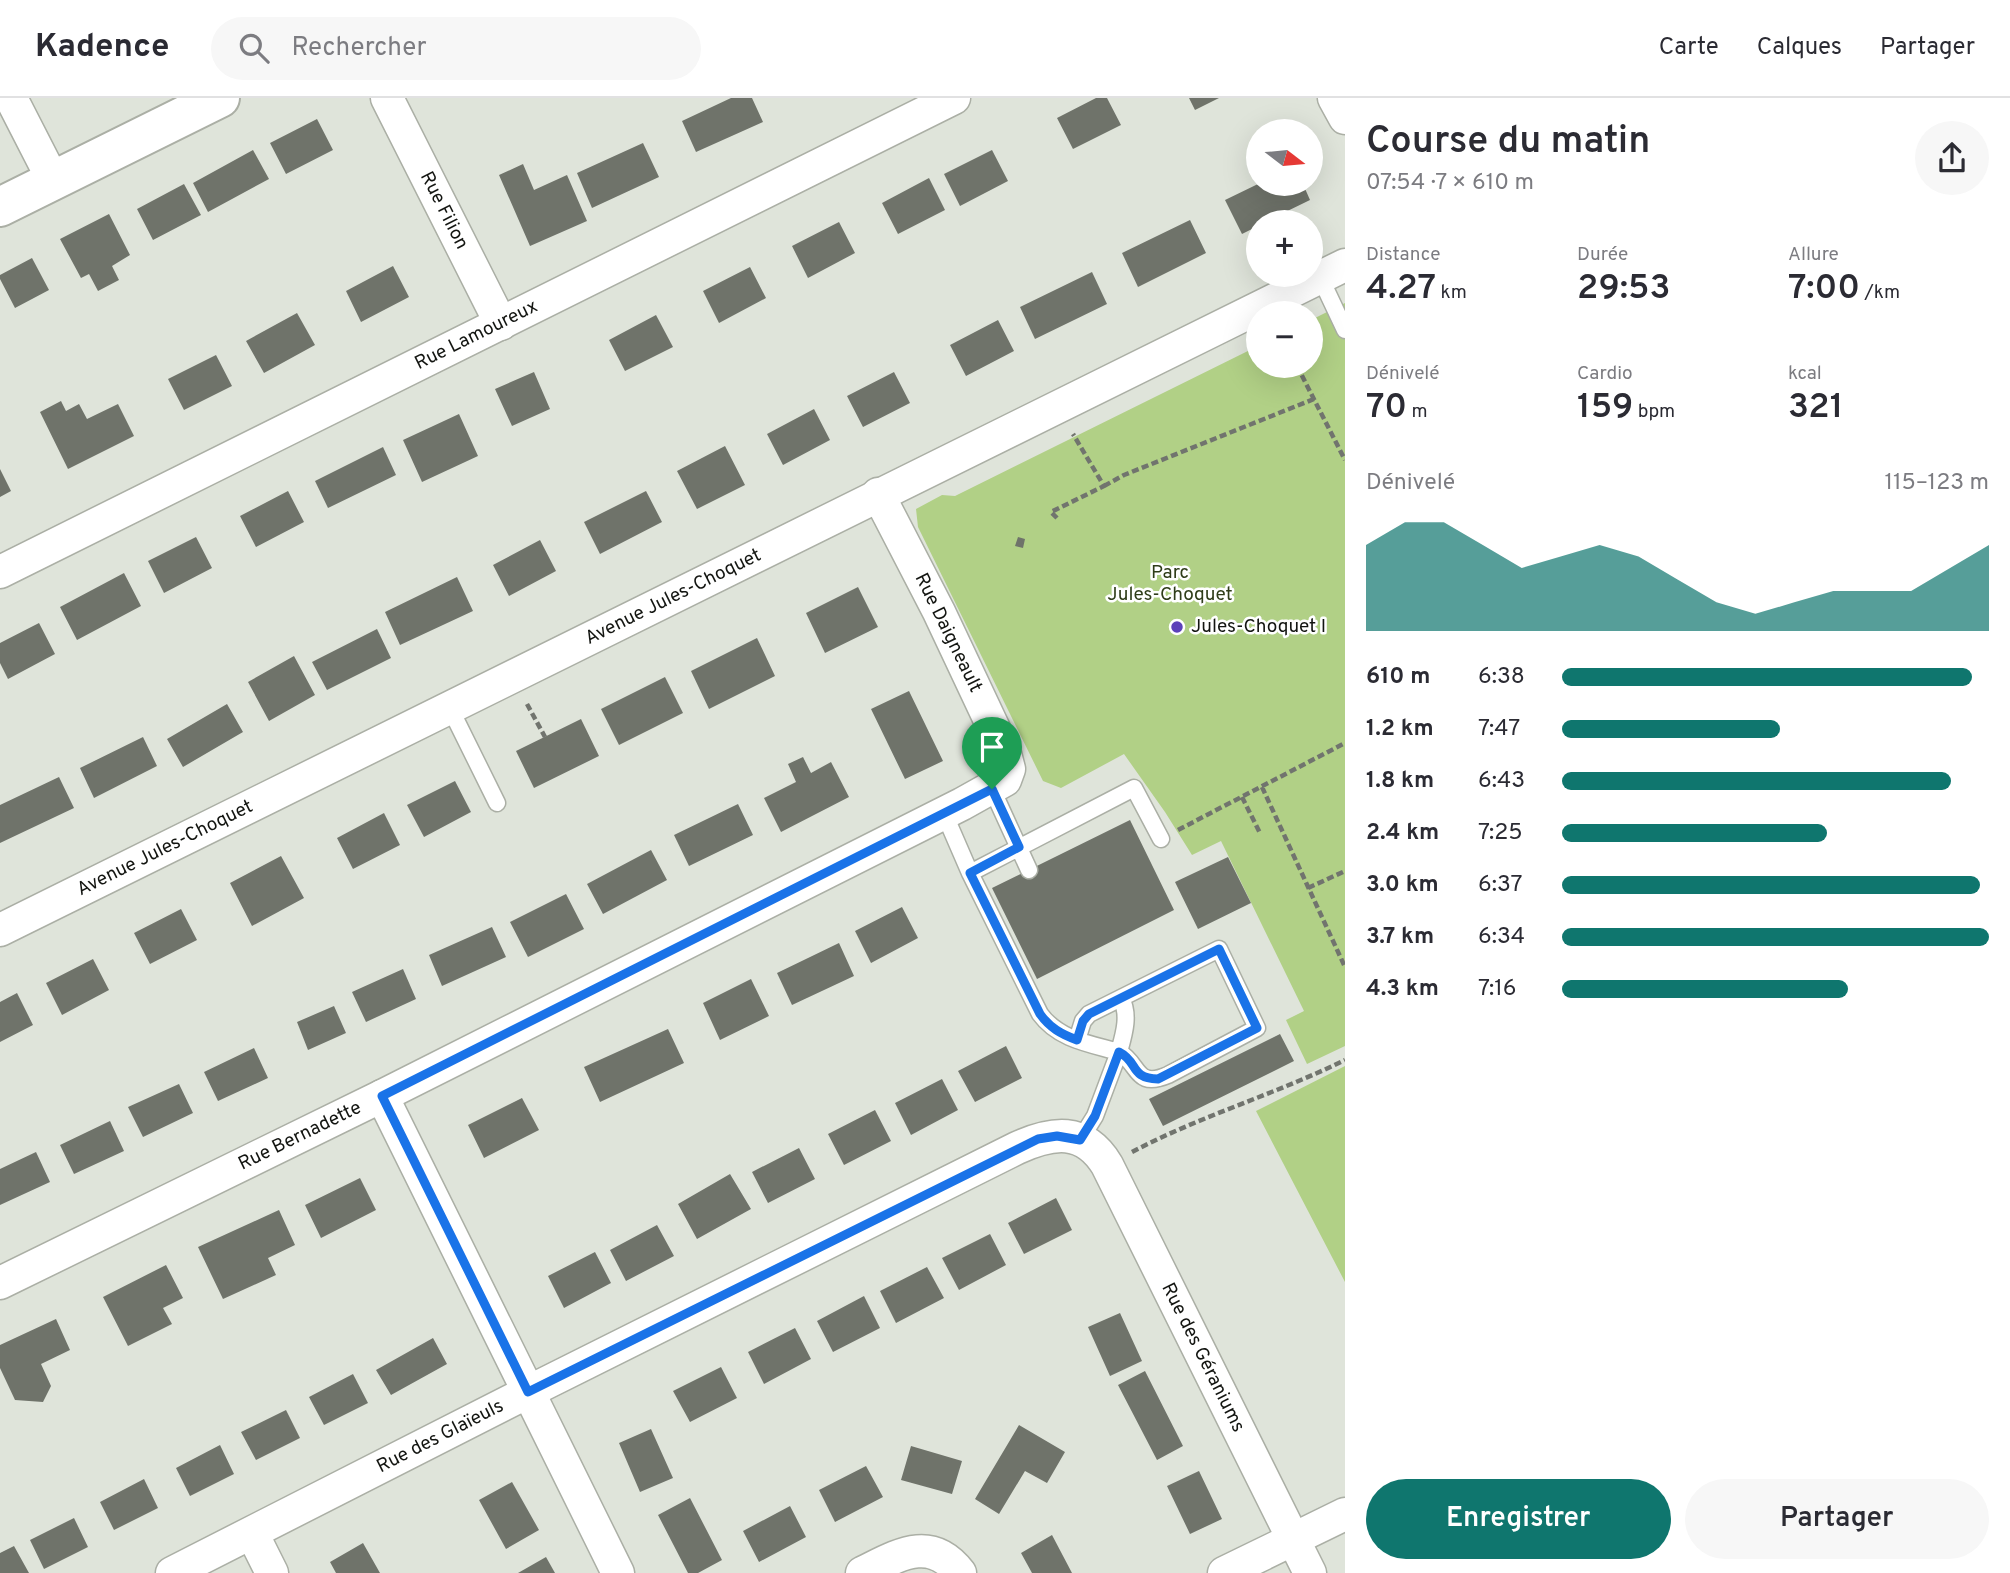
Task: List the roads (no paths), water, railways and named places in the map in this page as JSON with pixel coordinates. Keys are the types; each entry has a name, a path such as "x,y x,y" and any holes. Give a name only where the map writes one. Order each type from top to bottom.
{"street":[{"path":"11,98 47,169"},
{"path":"0,207 47,169 162,98"},
{"path":"0,179 47,169 220,98"},
{"name":"Rue Filion","path":"387,98 501,324"},
{"name":"Rue Lamoureux","path":"0,572 954,98"},
{"path":"1334,98 1345,118"},
{"name":"Avenue Jules-Choquet","path":"0,930 1332,271"},
{"name":"Rue Daigneault","path":"878,494 939,612 997,734 1009,764 1000,782"},
{"name":"Rue Bernadette","path":"0,1283 382,1096 944,813 1000,782"},
{"path":"382,1096 618,1573"},
{"name":"Rue des Glaïeuls","path":"172,1573 528,1392 1038,1139 1057,1136 1085,1143"},
{"name":"Rue des Géraniums","path":"1085,1143 1098,1153 1107,1166 1310,1573"},
{"path":"1224,1573 1345,1514"},
{"path":"252,1533 272,1573"},
{"path":"862,1573 899,1555 916,1551 940,1555 948,1559 960,1573"}],"lane":[{"path":"1332,271 1345,330"},
{"path":"450,708 497,803"},
{"path":"1000,782 1019,847 1029,870"},
{"path":"970,873 1134,788 1161,839"},
{"path":"944,813 970,873 1040,1014 1058,1033 1077,1040 1119,1052 1127,1056 1141,1076 1158,1079 1257,1028 1219,949 1089,1014 1083,1021 1077,1040"},
{"path":"1085,1143 1119,1052 1126,1019 1121,998"}],"place":[{"name":"Jules-Choquet I","path":"1177,627"}],"park label":[{"name":"Parc Jules-Choquet","path":"1170,584"}]}
